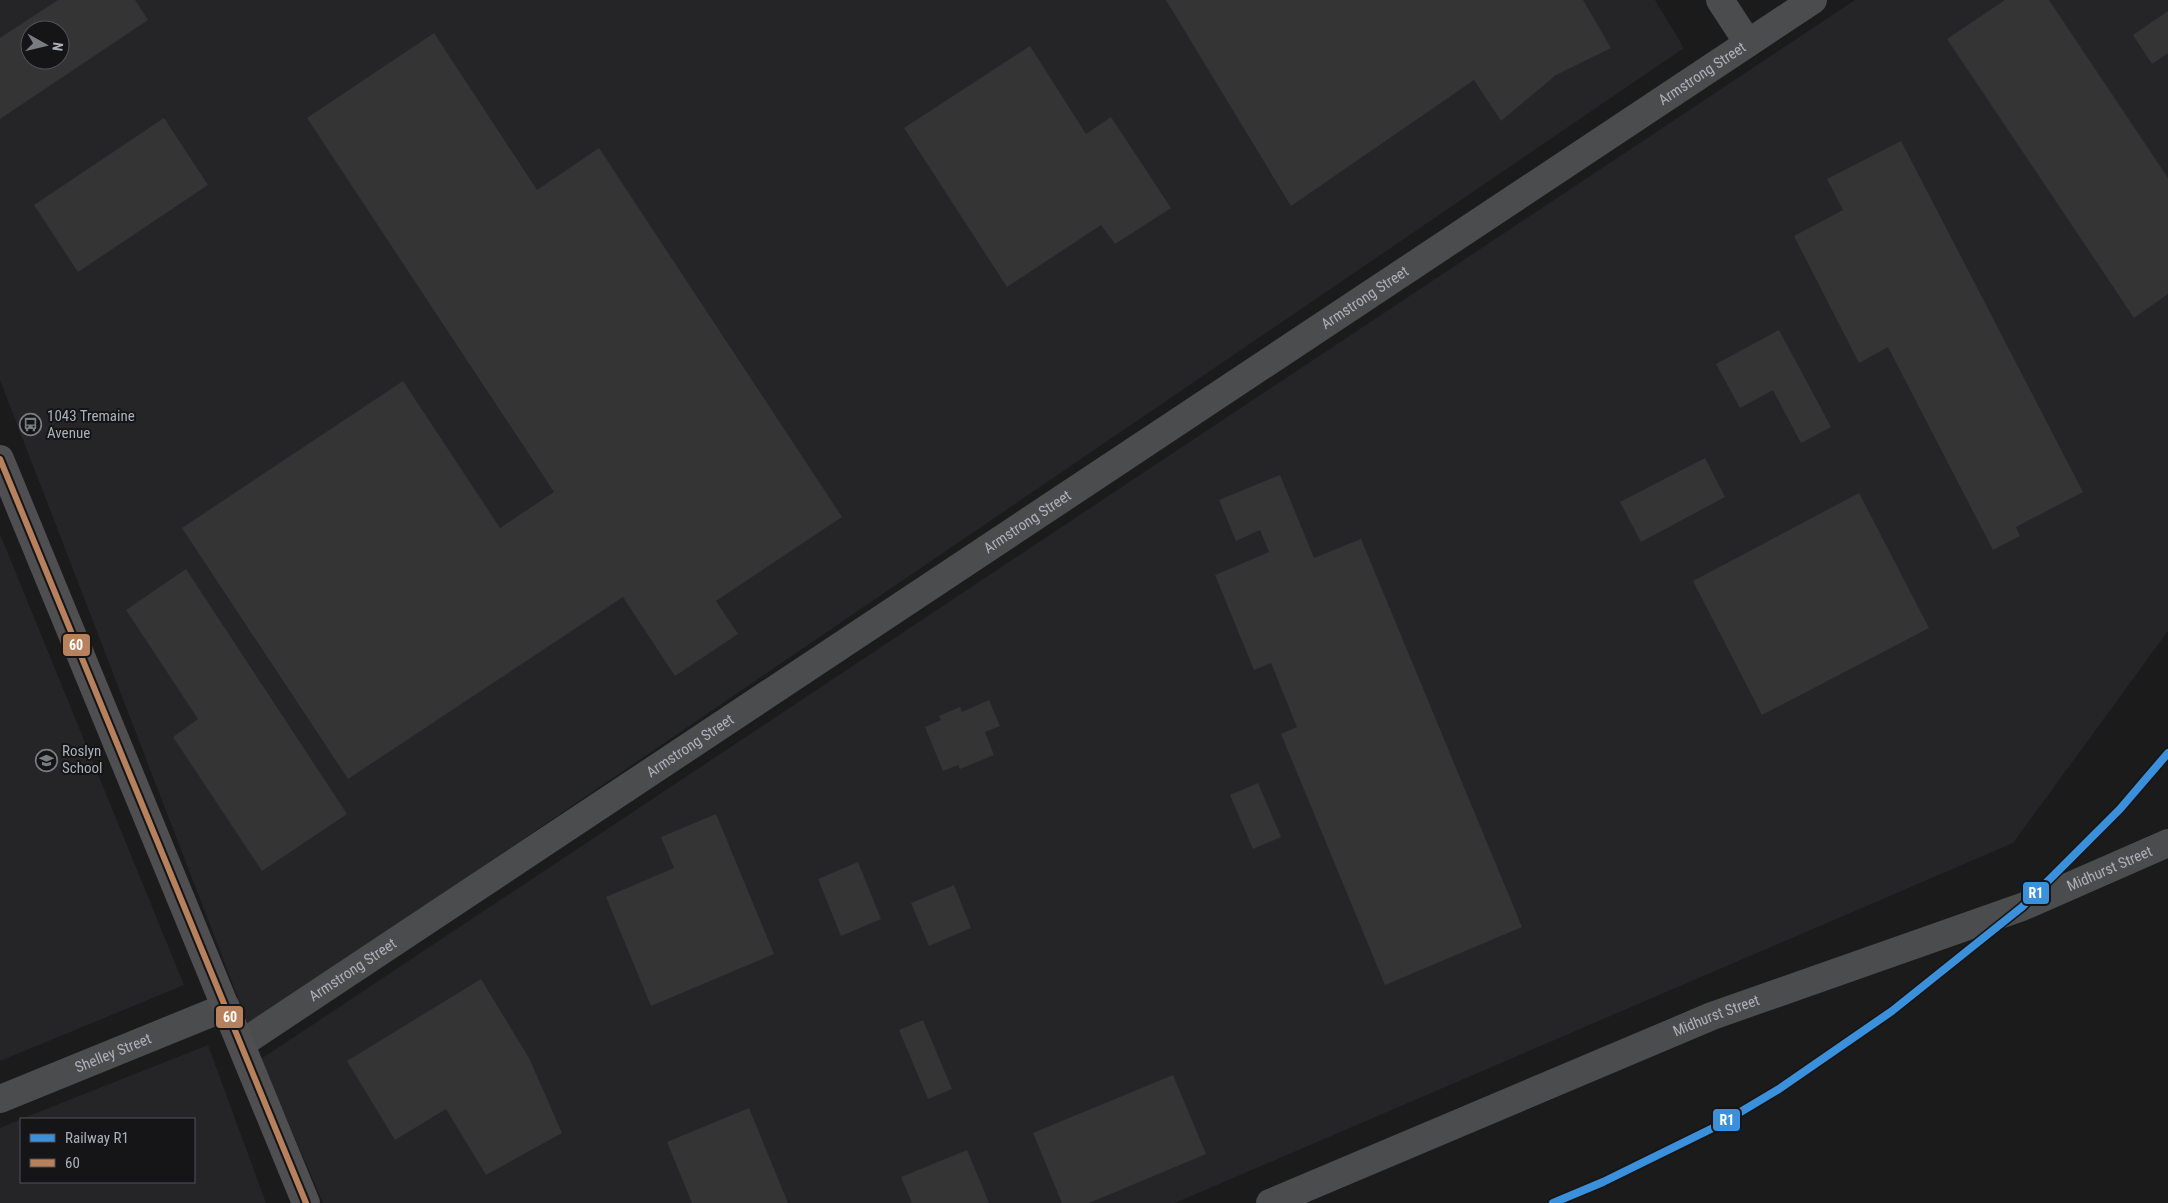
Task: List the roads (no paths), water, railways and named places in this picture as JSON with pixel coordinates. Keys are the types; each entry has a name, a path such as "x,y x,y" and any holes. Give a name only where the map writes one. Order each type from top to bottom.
{"main road":[{"path":"0,459 306,1203"}],"street":[{"path":"1720,0 1748,43"},
{"name":"Armstrong Street","path":"241,1044 1813,0"},
{"name":"Midhurst Street","path":"1270,1203 1712,1016 2022,907 2168,843"},
{"name":"Shelley Street","path":"0,1099 226,1007"}],"rail line":[{"name":"R1","path":"1553,1203 1603,1182 1717,1126 1779,1089 1892,1011 2022,907 2120,809 2168,753"}],"place":[{"name":"1043 Tremaine Avenue","path":"31,425"},
{"name":"Roslyn School","path":"46,760"}]}
